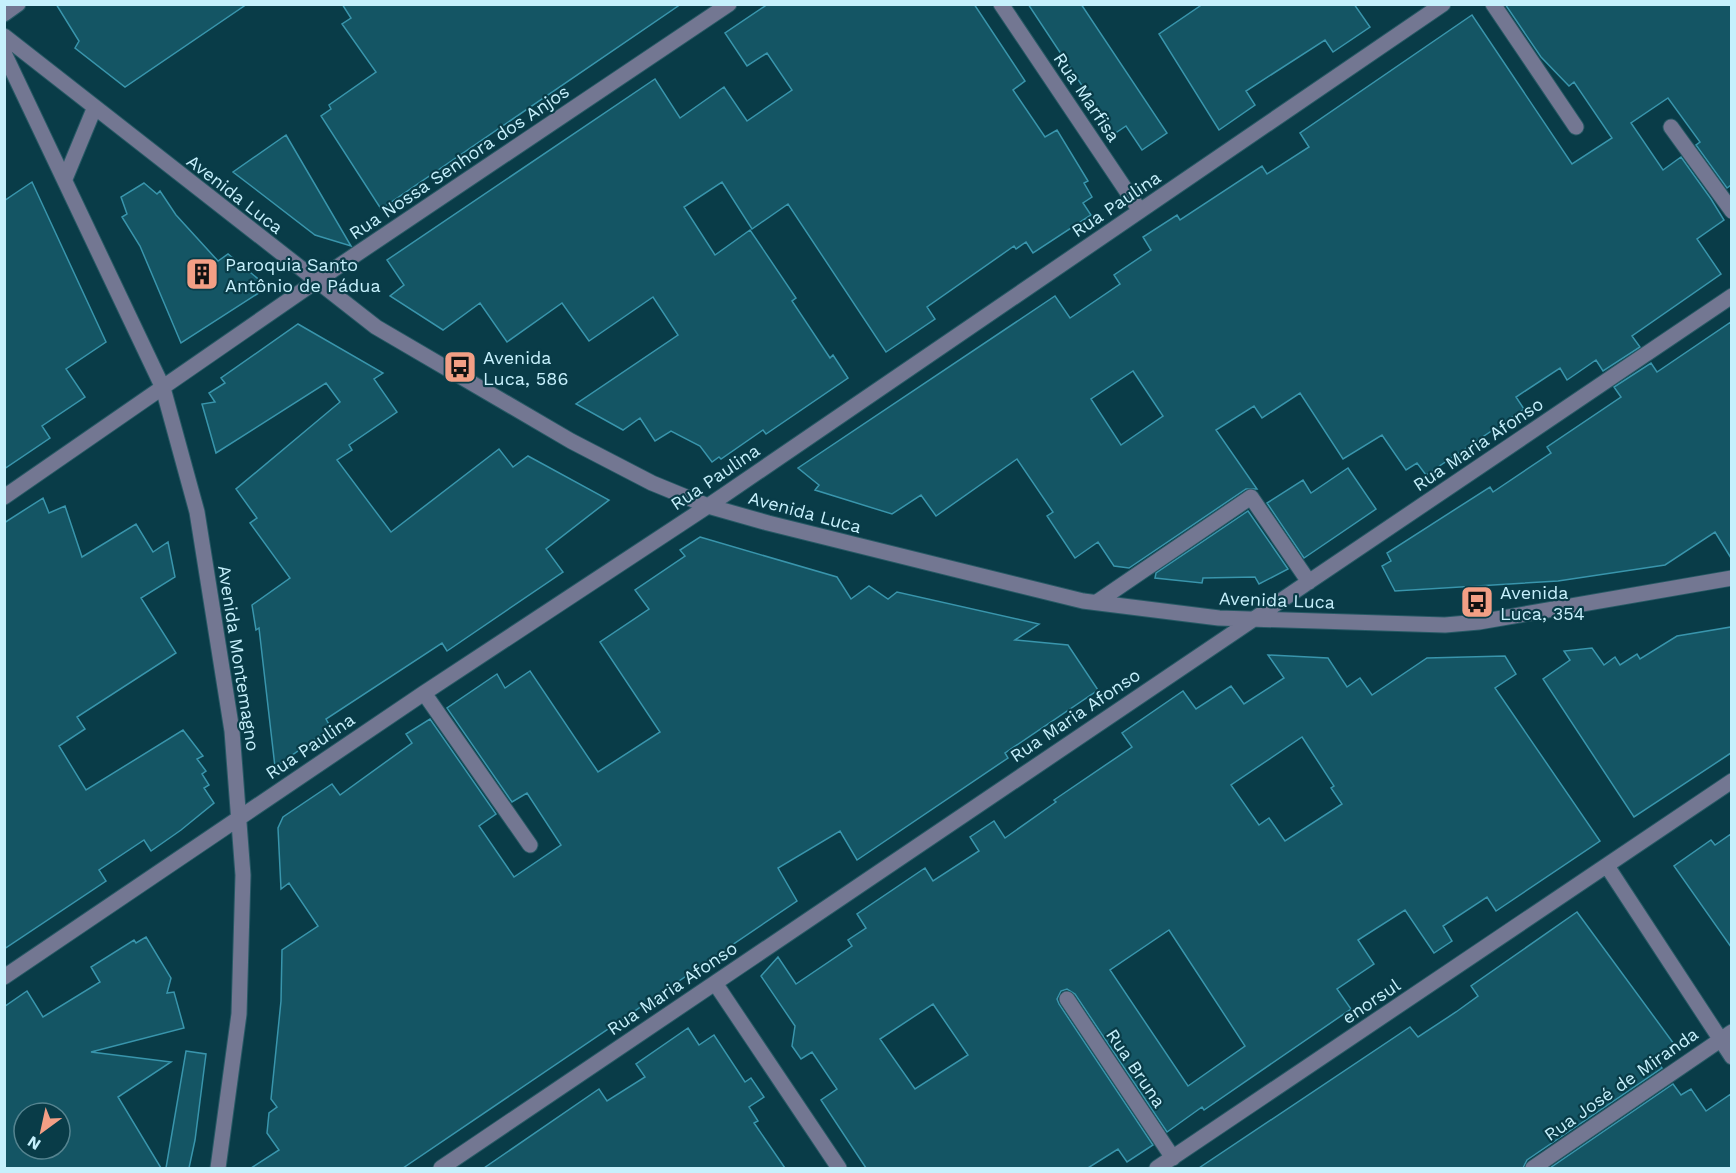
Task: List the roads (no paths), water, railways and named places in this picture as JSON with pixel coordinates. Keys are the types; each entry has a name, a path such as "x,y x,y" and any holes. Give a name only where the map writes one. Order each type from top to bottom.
{"street":[{"path":"4,14 18,4"},
{"name":"Rua Nossa Senhora dos Anjos","path":"4,497 315,282 729,4"},
{"name":"Rua Marfisa","path":"1001,4 1140,211"},
{"name":"Rua Paulina","path":"4,977 424,693 708,506 1443,4"},
{"path":"1493,4 1576,127"},
{"name":"Avenida Luca","path":"4,36 315,282 376,327 571,441 652,483 708,506 925,562 1096,602 1162,612 1252,619 1445,625 1479,622 1731,578"},
{"name":"Avenida Montemagno","path":"4,53 163,388 197,512 232,731 241,817 243,874 238,1014 218,1168"},
{"path":"65,179 94,109"},
{"path":"1671,127 1731,211"},
{"name":"Rua Maria Afonso","path":"441,1168 1731,296"},
{"path":"1096,602 1251,497 1309,582"},
{"path":"424,693 530,845"},
{"name":"enorsul","path":"1157,1168 1731,781"},
{"path":"1607,866 1726,1036 1731,1058"},
{"path":"715,983 839,1168"},
{"name":"Rua Bruna","path":"1067,999 1173,1158"},
{"name":"Rua José de Miranda","path":"1533,1168 1726,1036"}],"place":[{"name":"Paroquia Santo Antônio de Pádua","path":"202,274"},
{"name":"Avenida Luca, 586","path":"460,367"},
{"name":"Avenida Luca, 354","path":"1477,602"}]}
